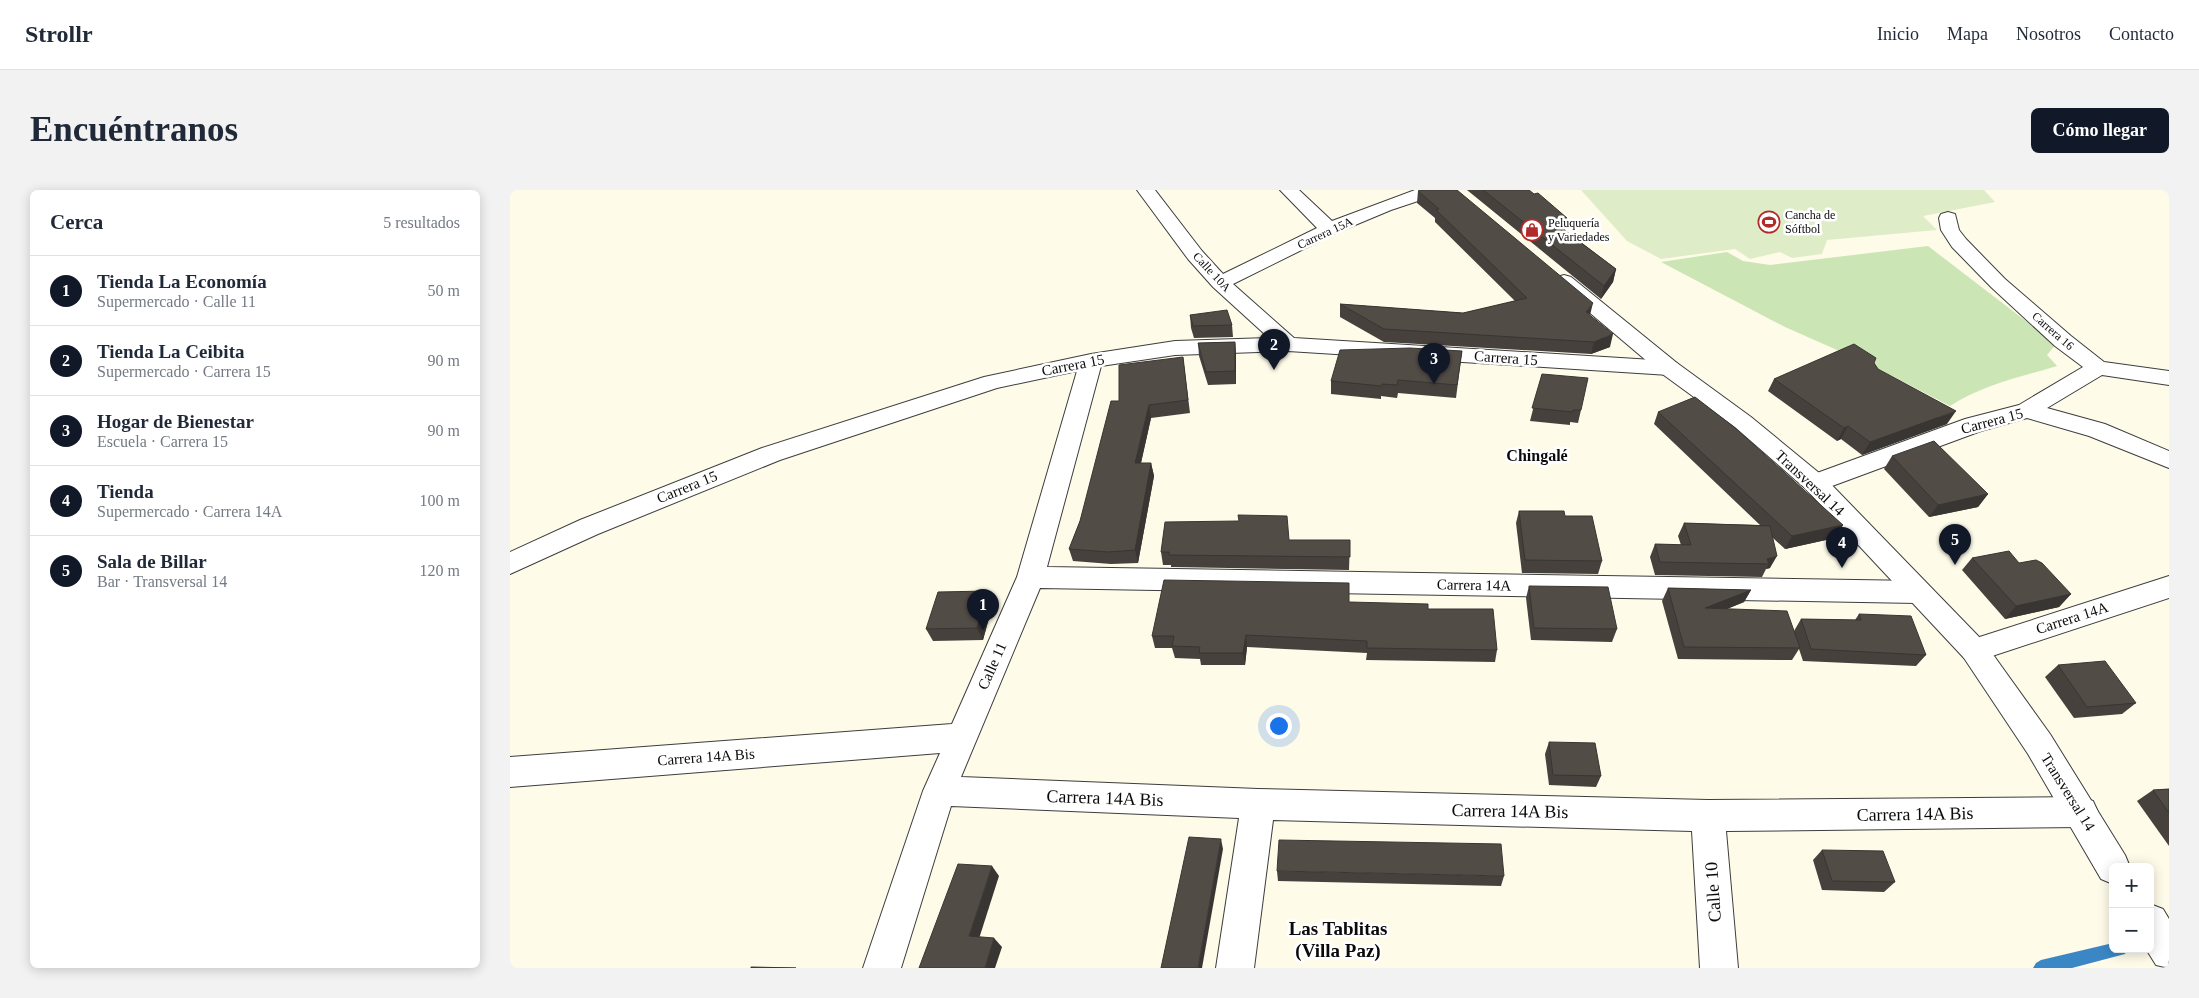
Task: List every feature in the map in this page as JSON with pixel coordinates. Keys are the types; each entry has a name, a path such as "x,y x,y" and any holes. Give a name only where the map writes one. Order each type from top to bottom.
{"street":[{"name":"Calle 10A","path":"1146,190 1195,255 1220,283 1288,344"},
{"path":"1289,190 1329,229"},
{"name":"Carrera 15A","path":"1220,283 1329,229 1386,206 1433,190"},
{"name":"Carrera 16","path":"1948,218 1950,230 1958,243 2063,341 2098,368 2169,378"},
{"name":"Transversal 14","path":"1546,266 1669,368 1743,422 1815,483 1974,650 2038,744 2111,863"},
{"name":"Carrera 15","path":"510,564 589,527 771,454 992,382 1091,360 1175,348 1288,344 1669,368"},
{"name":"Calle 11","path":"882,968 940,791 1031,577 1091,360"},
{"path":"2027,410 2098,368"},
{"name":"Carrera 15","path":"1815,483 1973,425 2027,410 2097,430 2169,460"},
{"path":"1950,413 1973,425"},
{"name":"Carrera 14A","path":"1031,577 1917,592"},
{"name":"Carrera 14A","path":"1974,650 2169,587"},
{"name":"Carrera 14A Bis","path":"510,772 962,737"},
{"name":"Carrera 14A Bis","path":"940,791 1258,804 1708,816 2081,812"},
{"path":"1235,968 1258,804"},
{"name":"Calle 10","path":"1708,816 1719,968"},
{"path":"2154,928 2169,952"}],"green space":[{"name":"Cancha de Sóftbol","path":"1581,190 1984,190 1995,202 1923,216 1937,230 1827,240 1822,254 1792,258 1780,252 1750,259 1735,249 1661,259 1627,241"},
{"path":"1928,246 2056,344 2047,355 2057,366 1975,392 1950,406 1871,365 1785,327 1661,262 1727,252 1743,261 1770,265"}],"building":[{"path":"1457,190 1593,303 1586,312 1613,334 1594,342 1384,329 1340,304 1463,313 1527,298 1436,210 1439,209 1418,191"},
{"path":"1483,190 1529,190 1534,194 1538,193 1567,218 1563,220 1565,221 1556,224 1616,269 1604,286"},
{"path":"1227,310 1232,325 1193,326 1190,315"},
{"path":"1235,342 1235,371 1206,372 1198,343"},
{"path":"1854,344 1876,358 1874,363 1878,369 1956,411 1870,442 1848,426 1844,428 1774,379"},
{"path":"1410,348 1462,351 1457,385 1398,380 1397,385 1382,384 1381,386 1331,381 1340,350"},
{"path":"1183,357 1188,400 1149,405 1135,463 1151,463 1135,550 1108,552 1069,549 1080,521 1111,401 1119,401 1119,365"},
{"path":"1542,374 1588,378 1581,410 1573,410 1573,412 1532,408"},
{"path":"1695,397 1734,427 1843,525 1792,536 1658,412"},
{"path":"1934,441 1988,494 1938,505 1892,456"},
{"path":"1519,511 1564,511 1565,516 1592,516 1602,561 1525,560"},
{"path":"1238,515 1287,516 1289,540 1350,540 1350,557 1169,555 1169,552 1161,552 1165,522 1239,521"},
{"path":"1684,523 1770,526 1777,556 1767,559 1769,564 1660,562 1655,544 1691,545"},
{"path":"2009,551 2019,563 2036,560 2042,563 2071,594 2016,606 1972,558"},
{"path":"1164,580 1349,583 1349,602 1428,604 1428,609 1493,609 1497,650 1367,648 1367,641 1246,635 1243,653 1199,653 1200,647 1172,646 1174,636 1152,636"},
{"path":"1529,586 1608,587 1617,629 1534,628"},
{"path":"1668,588 1751,590 1705,608 1787,611 1800,648 1684,647"},
{"path":"988,591 977,628 926,629 938,592"},
{"path":"1859,614 1911,616 1926,655 1811,649 1801,619 1861,620"},
{"path":"2105,661 2136,703 2087,707 2058,665"},
{"path":"1549,742 1595,743 1601,776 1553,775"},
{"path":"2169,789 2169,813 2153,790"},
{"path":"1189,837 1221,839 1198,968 1161,968"},
{"path":"1279,840 1501,844 1504,876 1277,871"},
{"path":"1822,850 1883,851 1895,882 1832,881"},
{"path":"958,864 992,866 969,936 994,938 985,968 919,968"},
{"path":"751,967 796,968 751,968"}],"waterway":[{"path":"2041,968 2109,952"}],"place":[{"name":"Cancha de Sóftbol","path":"1769,222"},
{"name":"Peluquería y Variedades","path":"1532,230"},
{"name":"Tienda La Ceibita","path":"1274,370"},
{"name":"Hogar de Bienestar","path":"1434,384"},
{"name":"Sala de Billar","path":"1955,565"},
{"name":"Tienda","path":"1842,568"},
{"name":"Tienda La Economía","path":"983,630"}],"district":[{"name":"Chingalé","path":"1537,455"},
{"name":"Las Tablitas (Villa Paz)","path":"1338,939"}]}
